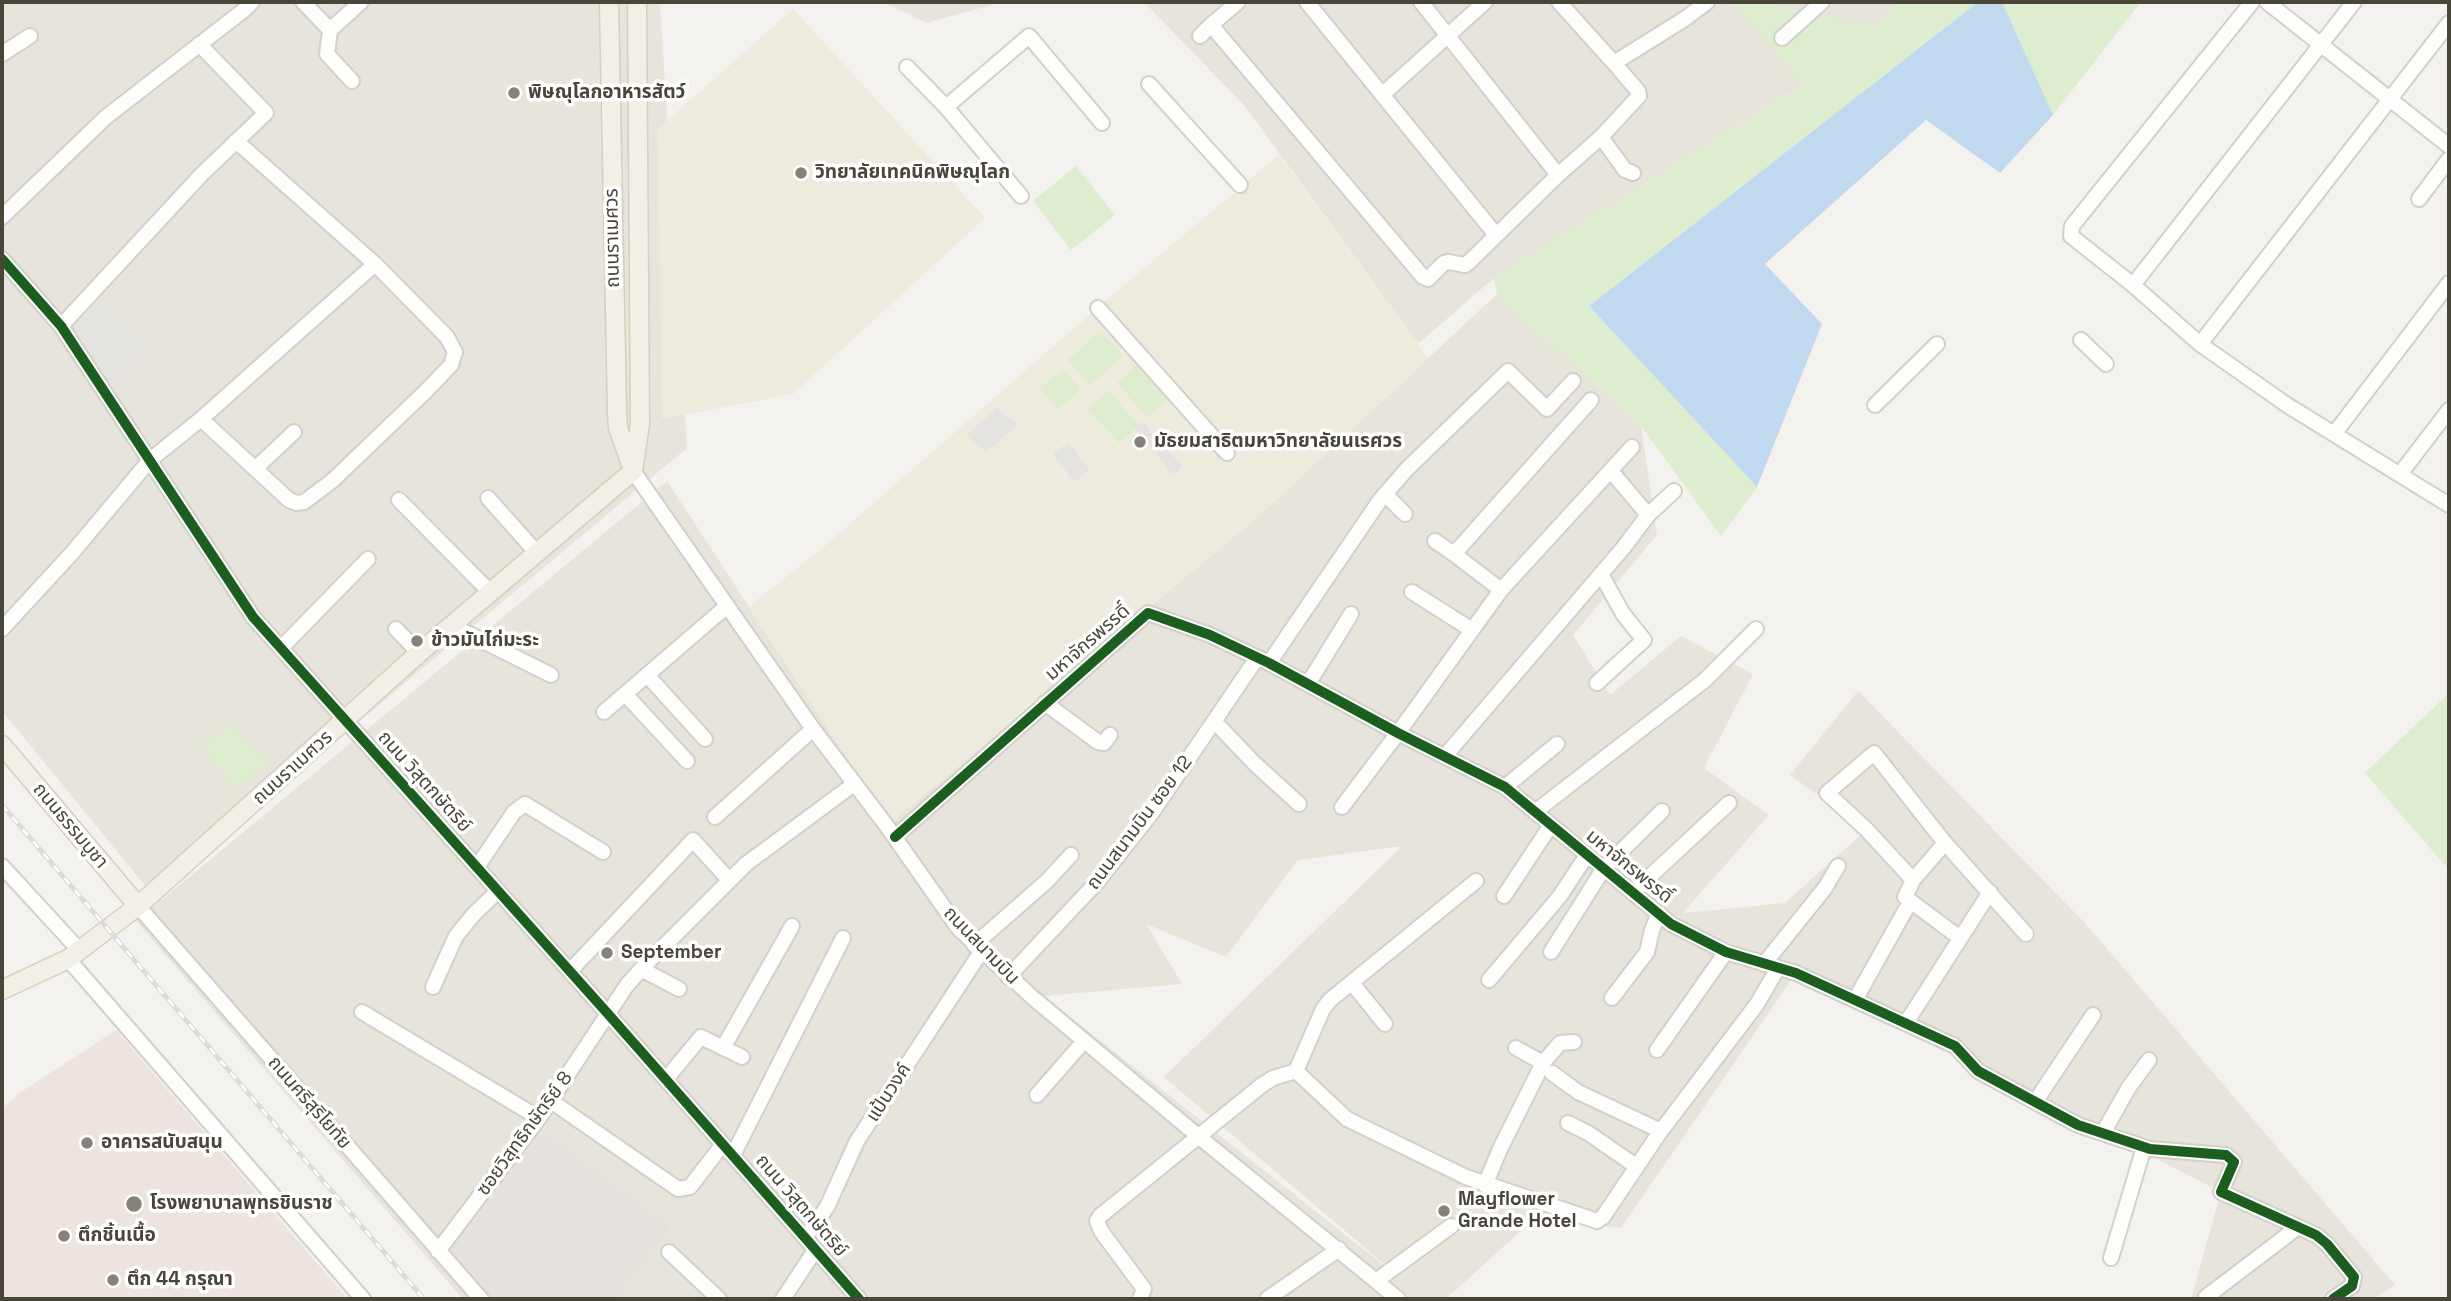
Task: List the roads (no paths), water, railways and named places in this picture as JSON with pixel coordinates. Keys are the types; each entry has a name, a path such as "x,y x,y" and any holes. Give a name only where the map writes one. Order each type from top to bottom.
{"main road":[{"name":"ถนนราเมศวร","path":"609,2 618,428 633,471"},
{"name":"ถนนราเมศวร","path":"2,990 74,955 138,906 489,591 633,471 640,424 637,2"},
{"path":"613,258 640,256"},
{"name":"ถนนธรรมบูชา","path":"2,745 138,906"}],"street":[{"path":"2,216 106,117 252,2"},
{"path":"303,2 330,30"},
{"path":"352,81 327,54 330,30 361,2"},
{"path":"1200,36 1238,2"},
{"path":"1307,2 1496,234"},
{"path":"1421,2 1558,175"},
{"path":"1383,94 1485,2"},
{"path":"1211,25 1423,277 1431,277 1444,263 1465,265 1601,137 1639,96 1638,91 1615,63 1559,2"},
{"path":"1615,63 1707,2"},
{"path":"1782,38 1822,2"},
{"path":"2252,2 2072,226 2071,236 2133,285 2200,344 2287,405 2449,505"},
{"path":"2267,2 2449,146"},
{"path":"2133,285 2354,2"},
{"path":"2200,344 2449,23"},
{"path":"2,54 30,36"},
{"path":"946,107 1029,36 1102,123"},
{"path":"61,326 202,174 265,113 199,44"},
{"path":"906,67 946,107 1021,196"},
{"path":"1149,84 1240,186"},
{"path":"1601,137 1625,170 1633,173"},
{"path":"201,419 289,500 304,502 332,481 450,365 455,352 447,337 375,264 236,141"},
{"path":"2419,199 2449,159"},
{"name":"ถนน วิสุตกษัตริย์","path":"2,259 61,326 253,617 859,1299"},
{"path":"2,629 72,553 150,460 201,419 375,264"},
{"path":"2334,434 2449,283"},
{"path":"1098,308 1227,453"},
{"path":"2081,340 2106,363"},
{"path":"1875,405 1937,344"},
{"name":"ถนนสนามบิน ซอย 12","path":"1008,977 1098,881 1151,814 1215,722 1385,494 1508,371 1547,409 1573,381"},
{"path":"1454,554 1591,400"},
{"path":"2400,474 2449,410"},
{"path":"255,470 294,432"},
{"path":"1342,807 1501,590 1632,447"},
{"name":"ถนนสนามบิน","path":"633,471 813,730 894,837 940,904 978,948 1084,1041 1398,1299"},
{"path":"1616,477 1648,515"},
{"path":"1445,756 1648,515 1674,491"},
{"path":"1385,494 1405,514"},
{"path":"488,498 536,552"},
{"path":"399,500 489,591"},
{"path":"1435,541 1501,590"},
{"path":"281,648 368,559"},
{"path":"1597,683 1644,640 1623,614 1601,574"},
{"path":"1412,592 1472,630"},
{"path":"604,712 727,606"},
{"name":"มหาจักรพรรดิ์","path":"894,837 1148,613 1210,635 1263,660 1504,787 1671,924 1726,952 1796,973 1955,1046 1978,1071 2078,1125 2144,1147 2226,1155 2234,1162 2221,1192 2322,1239 2354,1277 2352,1286 2333,1299"},
{"path":"1308,684 1351,614"},
{"path":"451,625 551,675"},
{"path":"396,629 419,653"},
{"path":"1536,811 1705,680 1756,629"},
{"path":"647,675 705,739"},
{"path":"625,694 687,761"},
{"path":"1045,703 1098,742 1104,743 1110,735"},
{"path":"1215,722 1255,764 1299,804"},
{"path":"715,817 813,730"},
{"path":"1504,787 1557,744"},
{"path":"1913,880 1827,793 1874,753 1945,844 2026,934"},
{"name":"ซอยวิสุทธิกษัตริย์ 8","path":"439,1251 539,1118 627,985 641,969 729,880 764,849 854,784"},
{"path":"1633,892 1729,803"},
{"path":"477,867 514,812 525,804 603,852"},
{"path":"1551,952 1604,868 1662,811"},
{"path":"1504,896 1551,825"},
{"path":"570,971 693,840 729,880"},
{"path":"1945,844 1913,880 1905,897 1960,937"},
{"name":"แป้นวงค์","path":"783,1299 857,1141 978,948 1071,855"},
{"path":"1489,979 1560,896 1587,855"},
{"path":"2,866 363,1299"},
{"path":"1296,1071 1347,1119 1485,1185 1597,1221 1603,1217 1661,1131 1757,1004 1771,966 1838,866"},
{"path":"1140,1299 1144,1290 1101,1231 1097,1221 1107,1209 1262,1085 1273,1078 1296,1071 1323,1009 1330,1000 1476,881"},
{"path":"433,987 456,936 498,891"},
{"path":"1906,1023 1990,892"},
{"name":"ถนนศรีสุริโยทัย","path":"138,906 481,1299"},
{"path":"1855,1000 1906,909"},
{"path":"1612,998 1647,953 1659,913"},
{"path":"723,1048 792,926"},
{"path":"551,1101 683,1190 696,1182 728,1150 843,938"},
{"path":"1657,1050 1726,952"},
{"path":"641,969 679,989"},
{"path":"1352,983 1385,1024"},
{"path":"362,1012 539,1118"},
{"path":"2035,1102 2093,1015"},
{"path":"666,1079 701,1037 742,1057"},
{"path":"1037,1095 1084,1041"},
{"path":"1485,1185 1500,1149 1560,1043 1574,1042"},
{"path":"1516,1048 1578,1092 1661,1131"},
{"path":"2103,1133 2148,1060"},
{"path":"1568,1123 1588,1133 1636,1166"},
{"path":"2111,1258 2144,1147"},
{"path":"1376,1281 1451,1226"},
{"path":"2206,1297 2298,1227"},
{"path":"1266,1299 1339,1249"},
{"path":"669,1252 719,1299"}],"water":[{"path":"1978,2 2002,2 2053,115 2000,173 1926,120 1765,264 1822,324 1757,487 1589,306"}],"railway":[{"path":"2,805 424,1299"}],"place":[{"name":"พิษณุโลกอาหารสัตว์","path":"514,93"},
{"name":"วิทยาลัยเทคนิคพิษณุโลก","path":"801,173"},
{"name":"มัธยมสาธิตมหาวิทยาลัยนเรศวร","path":"1140,442"},
{"name":"ข้าวมันไก่มะระ","path":"417,641"},
{"name":"September","path":"607,953"},
{"name":"อาคารสนับสนุน","path":"87,1143"},
{"name":"โรงพยาบาลพุทธชินราช","path":"134,1204"},
{"name":"Mayflower Grande Hotel","path":"1444,1211"},
{"name":"ตึกชิ้นเนื้อ","path":"64,1236"},
{"name":"ตึก 44 กรุณา","path":"113,1280"}]}
